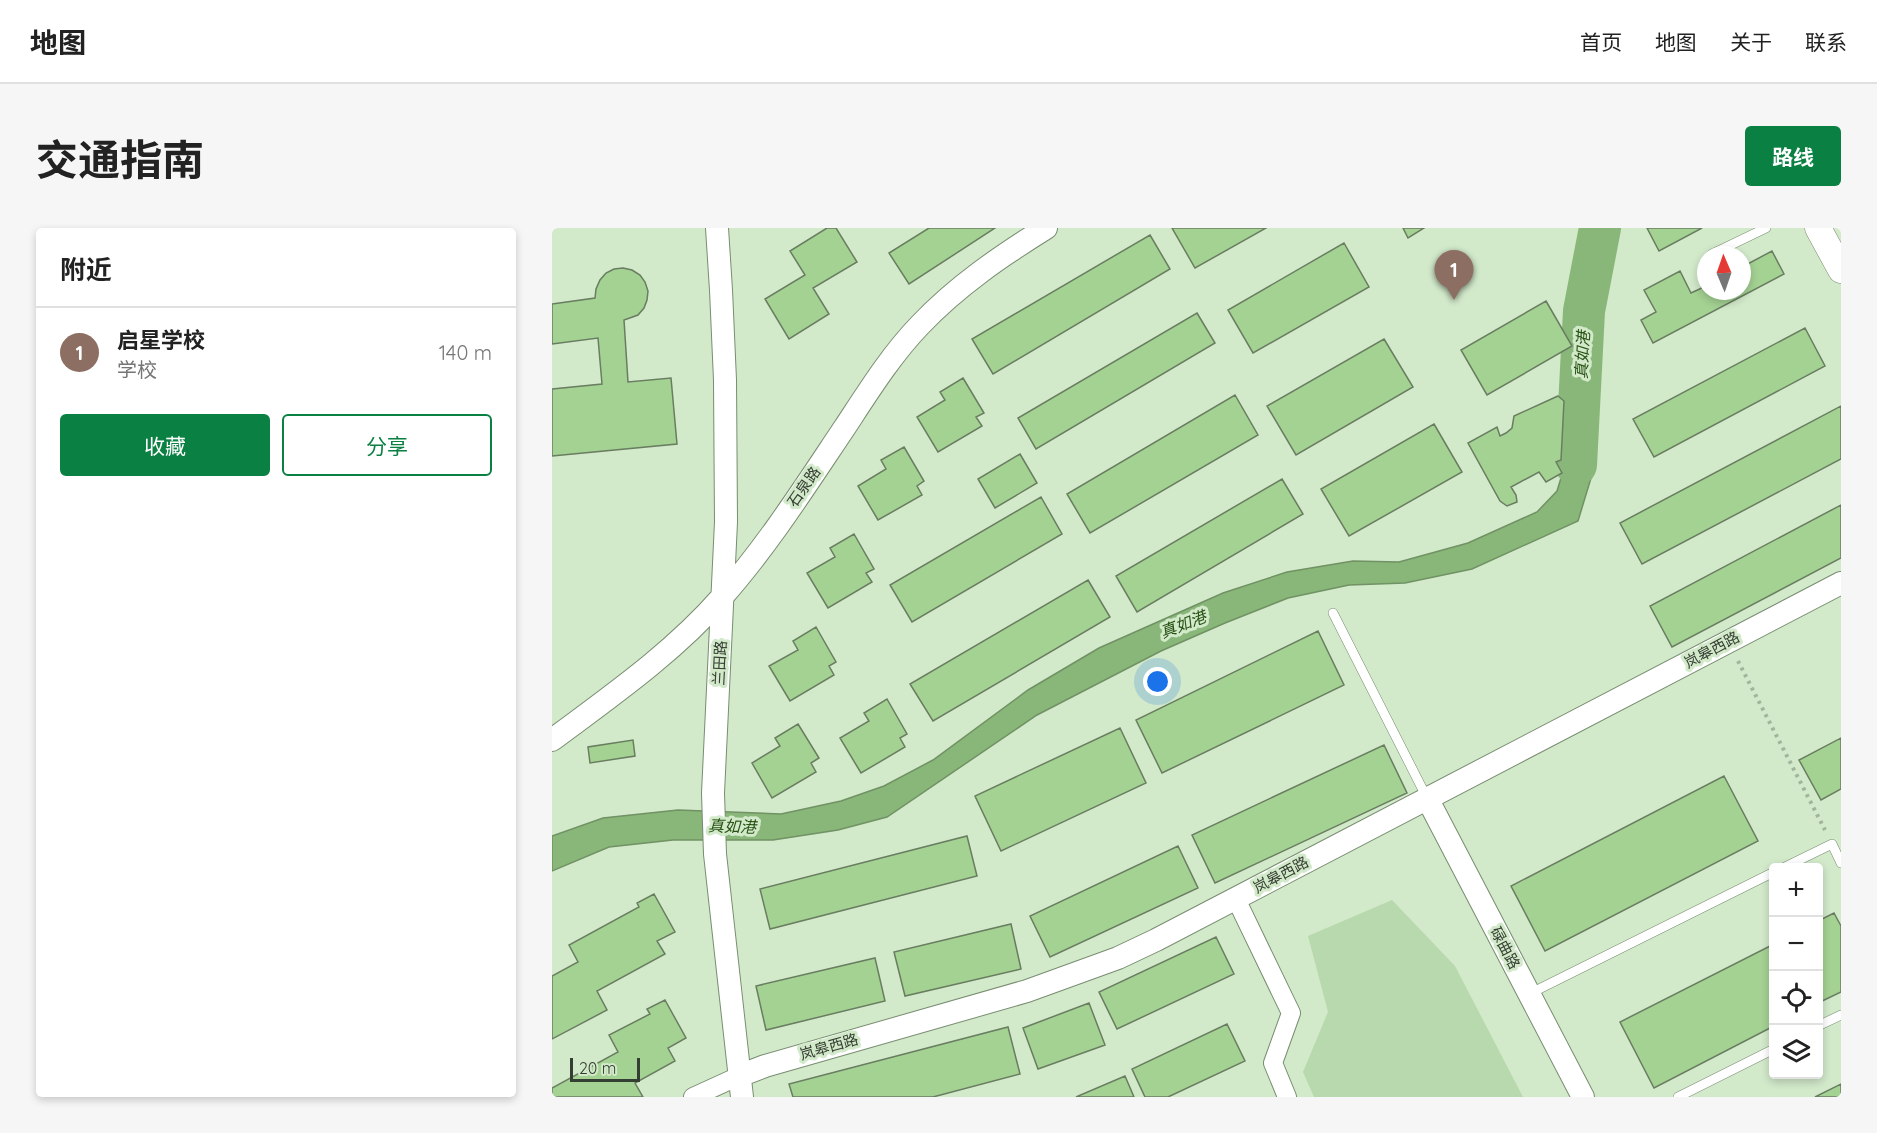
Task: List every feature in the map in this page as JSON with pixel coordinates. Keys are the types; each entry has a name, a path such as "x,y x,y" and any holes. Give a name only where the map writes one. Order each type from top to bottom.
{"main road":[{"path":"1818,228 1841,270"}],"street":[{"name":"兰田路","path":"717,228 725,380 726,522 713,793 715,854 740,1086"},
{"name":"石泉路","path":"552,740 659,659 687,634 723,596 762,546 881,373 919,326 964,283 1046,228"},
{"name":"岚皋西路","path":"693,1097 740,1086 765,1066 1027,991 1118,958 1236,899 1841,583"},
{"name":"碌曲路","path":"1427,798 1583,1097"},
{"path":"1236,899 1291,1013 1273,1063 1287,1097"}],"lane":[{"path":"1729,246 1766,228"},
{"path":"1333,613 1427,798"},
{"path":"1792,863 1832,844 1841,863"},
{"path":"1529,994 1769,874"},
{"path":"1820,1025 1841,1015"},
{"path":"1678,1097 1769,1051"}],"path":[{"path":"1729,641 1832,844"}],"shaded area":[{"path":"1392,900 1455,966 1523,1097 1314,1097 1303,1072 1328,1012 1308,936"}],"water":[{"path":"1593,228 1604,228 1598,332 1598,422 1591,478 1578,521 1472,569 1405,583 1349,585 1288,598 1225,623 1161,651 1037,715 887,817 838,830 773,840 673,840 609,847 552,871 552,836 603,818 678,810 781,814 841,801 884,786 933,760 1028,690 1099,648 1223,593 1287,572 1353,561 1399,562 1468,543 1537,512 1557,491 1579,419 1583,329"}],"building":[{"path":"827,228 836,228 857,262 813,288 829,314 789,339 765,299 805,275 790,251"},
{"path":"929,228 995,228 909,284 889,253"},
{"path":"1172,228 1266,228 1195,268"},
{"path":"1403,228 1424,228 1408,238"},
{"path":"1647,228 1702,228 1659,251"},
{"path":"1150,235 1170,269 993,374 972,339"},
{"path":"1344,243 1369,287 1253,353 1228,310"},
{"path":"1772,251 1784,274 1751,291 1751,262"},
{"path":"623,268 640,275 648,291 644,308 638,315 624,320 628,382 671,378 677,444 552,456 552,389 602,384 598,338 552,344 552,304 595,298 596,289 606,273"},
{"path":"1680,271 1691,293 1697,290 1697,300 1735,300 1653,343 1641,320 1656,312 1644,290"},
{"path":"1546,301 1572,346 1487,395 1461,350"},
{"path":"1197,313 1215,343 1036,449 1018,418"},
{"path":"1805,328 1825,366 1654,457 1633,419"},
{"path":"1384,339 1413,387 1296,455 1267,406"},
{"path":"963,378 984,413 976,417 982,426 938,452 917,417 945,400 940,392"},
{"path":"1235,395 1258,435 1090,533 1067,494"},
{"path":"1558,396 1564,401 1561,460 1556,462 1562,473 1546,482 1539,472 1511,487 1517,502 1507,506 1500,501 1468,443 1497,427 1500,436 1506,433 1512,428 1514,416"},
{"path":"1841,406 1841,459 1642,564 1620,523"},
{"path":"1434,424 1462,472 1349,536 1321,489"},
{"path":"904,447 924,481 917,486 922,495 878,520 858,486 886,469 881,460"},
{"path":"1020,454 1037,483 995,508 978,479"},
{"path":"1282,479 1303,514 1137,612 1116,576"},
{"path":"1041,497 1062,534 912,622 890,585"},
{"path":"1841,505 1841,558 1672,647 1650,606"},
{"path":"854,534 874,569 866,573 872,582 828,608 807,573 835,557 830,548"},
{"path":"1088,580 1110,617 933,721 910,684"},
{"path":"816,627 836,662 829,666 834,675 790,701 769,666 798,650 793,641"},
{"path":"1318,631 1344,685 1162,773 1136,720"},
{"path":"887,699 907,734 900,738 905,747 861,773 840,738 869,721 864,713"},
{"path":"798,724 819,758 811,763 816,772 772,798 752,763 780,746 775,738"},
{"path":"1120,728 1146,783 1001,851 975,796"},
{"path":"1841,738 1841,789 1821,800 1799,760"},
{"path":"633,740 635,756 590,763 588,747"},
{"path":"1384,745 1407,793 1215,883 1192,835"},
{"path":"1724,776 1758,841 1545,951 1511,886"},
{"path":"967,836 977,876 770,929 760,889"},
{"path":"1178,846 1198,888 1050,957 1030,916"},
{"path":"654,894 675,932 657,941 665,954 597,991 607,1010 552,1039 552,976 578,962 569,945 639,907 637,903"},
{"path":"1834,913 1841,926 1841,992 1823,1001 1823,971 1823,918"},
{"path":"1011,924 1021,969 905,996 894,952"},
{"path":"1216,937 1234,974 1117,1029 1099,992"},
{"path":"1769,947 1769,1029 1654,1088 1620,1022"},
{"path":"875,958 885,1001 766,1030 756,986"},
{"path":"665,1000 686,1038 668,1048 675,1061 635,1083 643,1097 552,1097 552,1088 618,1052 609,1035 650,1014 647,1009"},
{"path":"1089,1003 1105,1045 1038,1069 1023,1028"},
{"path":"1227,1024 1245,1061 1168,1097 1145,1097 1132,1069"},
{"path":"1008,1027 1020,1074 933,1097 793,1097 789,1084"},
{"path":"1125,1076 1134,1097 1076,1097"},
{"path":"1841,1084 1841,1097 1815,1097"}],"waterway":[{"name":"真如港","path":"1576,465 1584,311 1600,228"}],"place":[{"name":"启星学校","path":"1454,300"}]}
